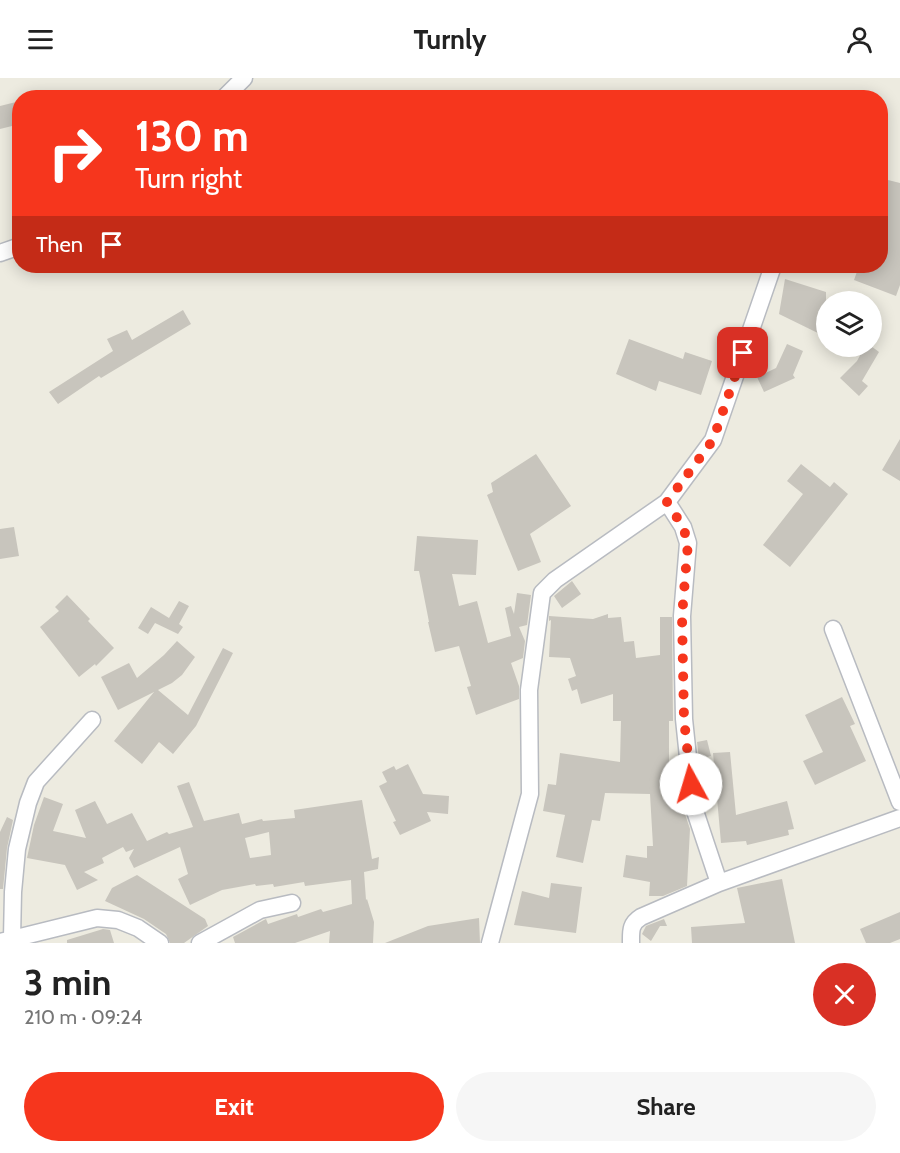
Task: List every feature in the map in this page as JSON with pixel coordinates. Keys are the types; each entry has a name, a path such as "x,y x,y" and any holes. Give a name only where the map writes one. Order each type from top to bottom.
{"street":[{"path":"232,90 244,78"},
{"path":"490,943 530,794 529,690 542,593 555,580 667,502 713,440 771,273"},
{"path":"667,502 683,527 688,543 682,616 684,719 693,805 719,883"},
{"path":"833,629 900,802"},
{"path":"92,720 36,782 28,803 17,849 6,940 97,918 118,920 138,928 160,943"},
{"path":"631,943 631,930 634,922 719,883 900,818"},
{"path":"200,943 260,910 292,903"}],"building":[{"path":"12,103 12,126 0,129 0,106"},
{"path":"888,180 900,183 900,285 896,296 854,280 856,273 888,273"},
{"path":"785,279 823,291 816,291 816,332 779,314"},
{"path":"183,310 191,324 101,378 99,376 58,404 49,392 113,351 107,339 127,330 132,340"},
{"path":"629,339 683,359 685,352 712,361 701,395 659,381 656,391 616,374"},
{"path":"787,344 803,351 793,375 795,378 764,392 757,377 776,368"},
{"path":"859,357 876,357 862,381 868,386 859,396 840,378"},
{"path":"900,439 900,481 882,470"},
{"path":"536,454 571,506 530,534 541,562 518,571 487,495 493,492 491,483"},
{"path":"801,464 830,487 834,482 848,494 790,567 763,545 803,494 787,481"},
{"path":"14,527 19,556 0,559 0,529"},
{"path":"417,536 478,540 476,575 452,574 459,606 477,601 488,643 511,636 505,608 511,606 514,614 517,593 531,595 527,625 519,627 525,641 523,658 511,663 519,686 519,699 476,715 467,687 471,686 459,646 435,652 419,571 414,571"},
{"path":"572,581 581,594 562,608 554,596"},
{"path":"67,595 114,648 96,666 95,664 79,677 40,627 59,611 55,607"},
{"path":"179,601 189,606 179,624 183,627 178,634 155,623 148,634 138,628 151,607 169,618"},
{"path":"608,614 608,618 621,617 624,642 634,641 636,658 660,655 660,617 672,617 673,721 669,721 669,764 677,765 676,808 683,808 690,829 687,886 663,896 649,896 650,882 623,877 626,855 647,858 647,846 653,846 650,794 605,793 600,821 592,820 583,863 556,857 565,815 543,811 548,784 556,785 560,753 620,762 621,721 613,721 613,694 581,704 577,689 572,691 568,679 576,676 570,658 549,657 551,620 549,621 549,616 593,619"},
{"path":"177,641 195,657 182,675 158,690 188,715 223,648 233,653 196,726 173,754 159,742 142,764 114,741 154,692 118,710 101,677 129,663 137,678"},
{"path":"842,697 855,724 850,726 866,761 815,785 803,761 823,752 805,715"},
{"path":"707,740 711,756 699,759 697,742"},
{"path":"730,752 736,815 787,801 794,829 788,830 789,835 747,845 746,841 721,843 713,753"},
{"path":"408,764 423,794 449,796 448,814 427,812 431,821 400,835 393,822 396,821 379,786 387,782 382,772 394,766 396,770"},
{"path":"189,782 204,821 239,813 242,824 262,819 263,821 295,818 294,810 362,800 372,859 379,857 378,869 364,872 366,900 374,922 373,943 329,943 330,931 295,943 235,943 233,937 266,919 268,924 297,914 298,917 321,909 323,912 352,904 351,880 305,886 304,882 274,887 273,884 256,886 255,884 222,890 190,905 178,879 188,874 180,847 134,868 129,858 134,849 126,852 123,847 102,858 104,863 84,872 98,880 77,890 65,865 27,858 34,825 44,797 63,804 53,831 86,838 75,810 95,801 107,824 132,813 147,841 167,832 169,834 193,827 177,786","holes":["269,832 271,855 250,858 245,838"]},
{"path":"7,817 13,820 7,848 3,889 0,889 0,832"},
{"path":"137,875 205,919 208,926 184,943 170,943 166,934 144,919 105,901 112,888"},
{"path":"782,879 795,943 692,943 691,927 745,923 737,888"},
{"path":"551,883 582,887 576,933 514,925 522,891 549,898"},
{"path":"900,912 900,939 890,943 866,943 860,929"},
{"path":"479,918 480,943 385,943 428,926"},
{"path":"664,919 667,926 660,926 651,941 642,934 646,926"},
{"path":"103,929 110,930 114,943 67,943 67,940"}],"route":[{"path":"691,784 684,719 682,616 688,543 683,527 667,502 713,440 743,353"}]}
